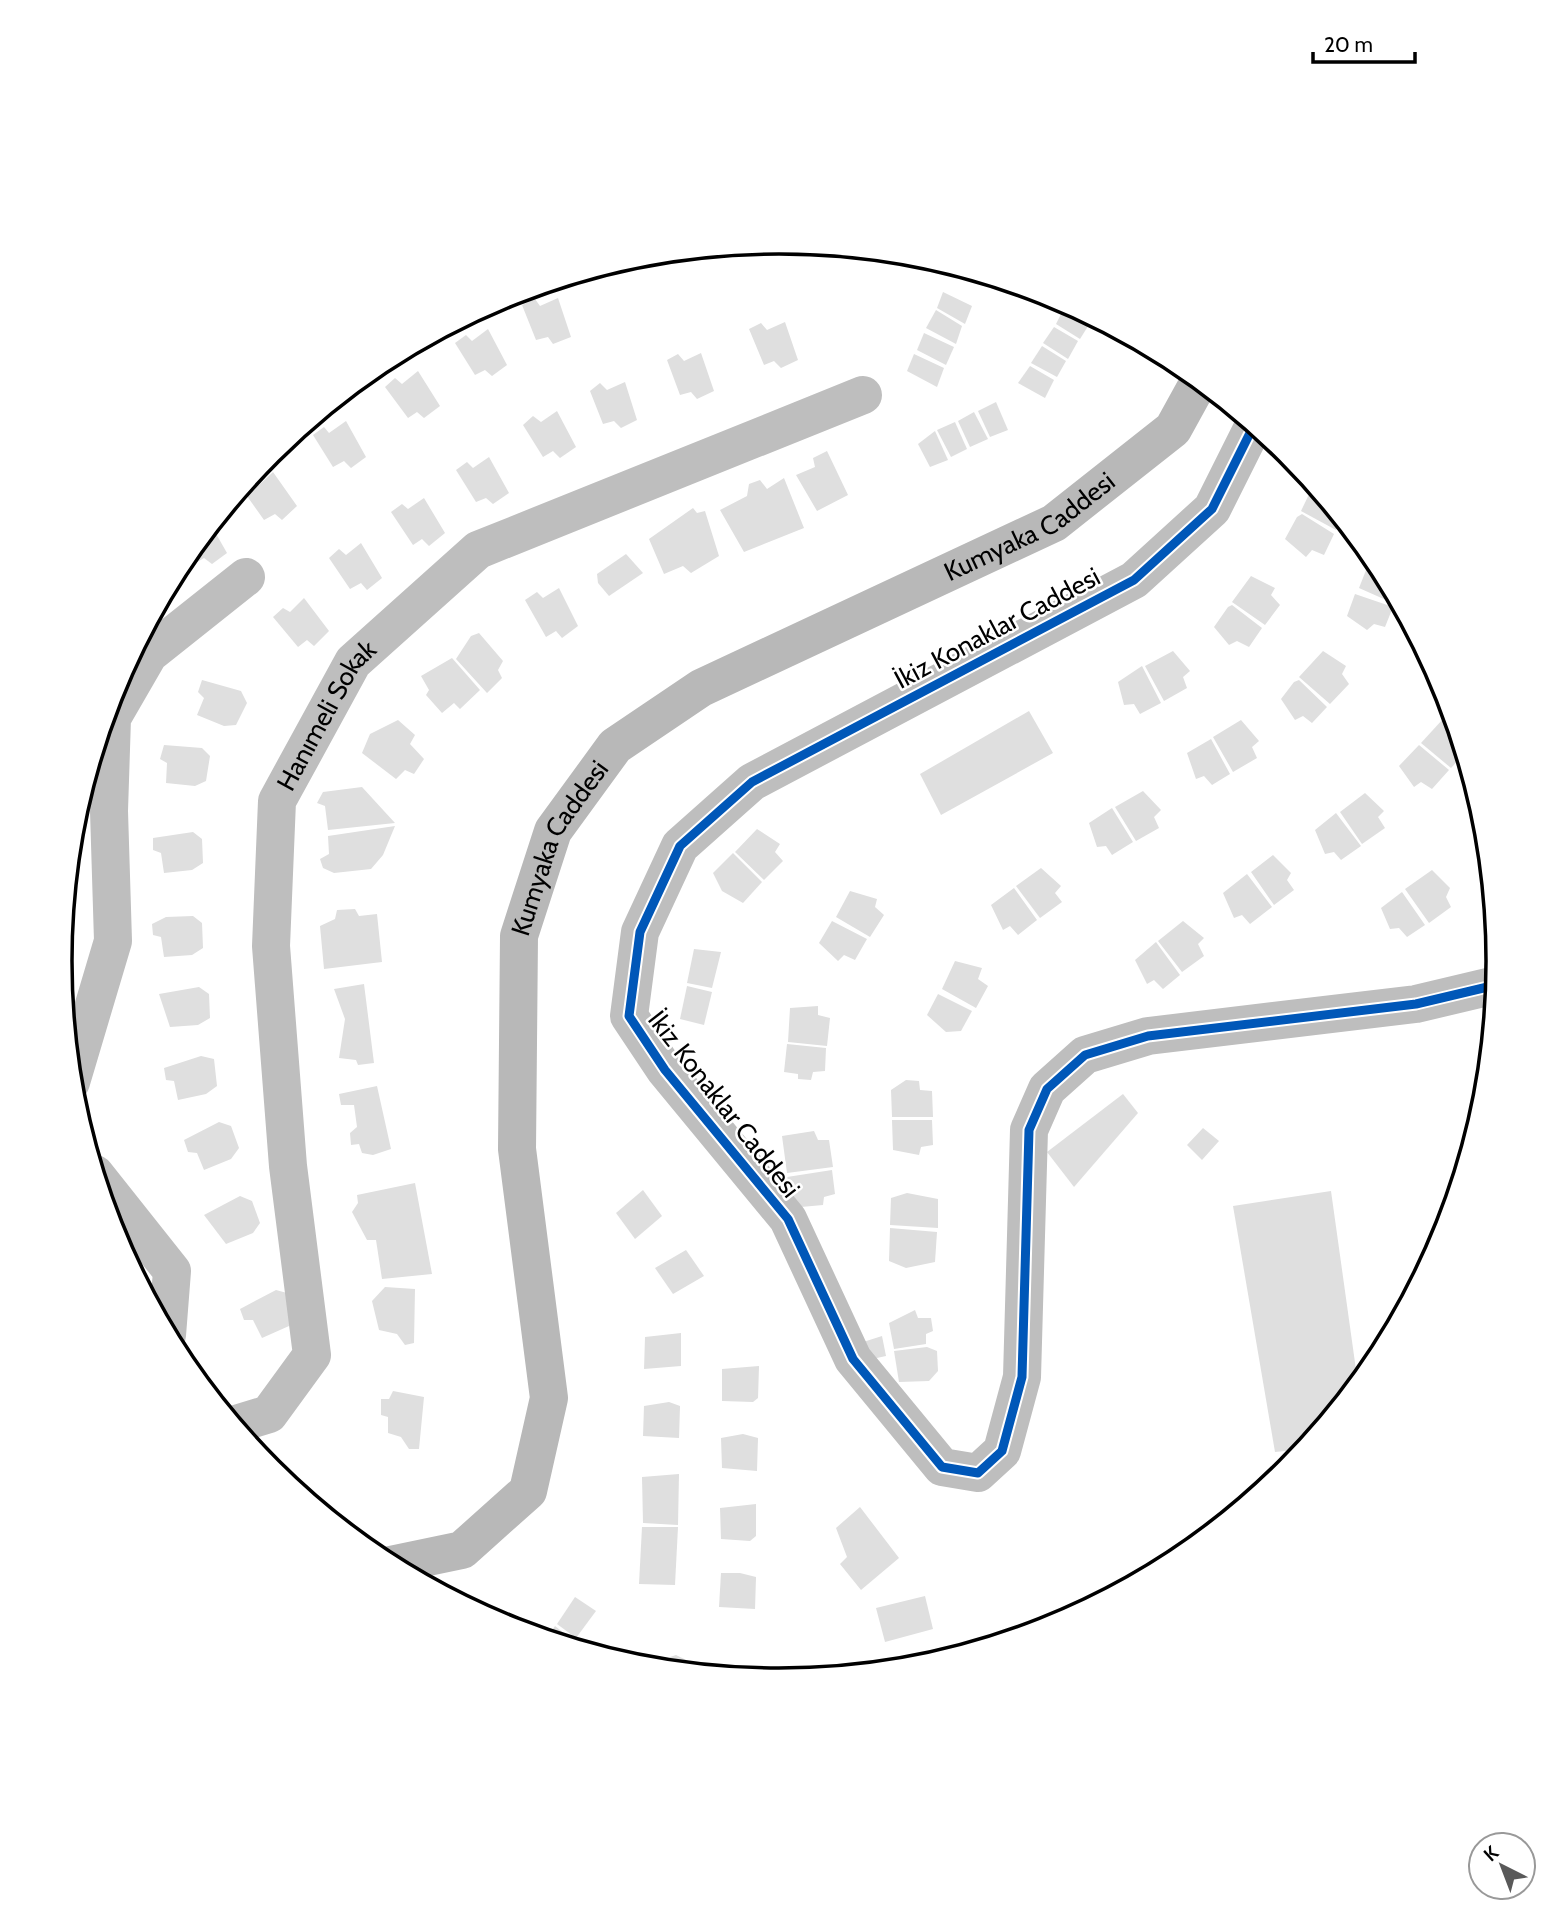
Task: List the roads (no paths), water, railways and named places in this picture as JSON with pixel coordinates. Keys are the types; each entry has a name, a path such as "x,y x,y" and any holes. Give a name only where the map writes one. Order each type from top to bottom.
{"main road":[{"name":"Kumyaka Caddesi","path":"406,1562 462,1550 528,1491 549,1398 517,1149 519,936 553,831 615,746 701,688 1054,523 1173,429 1195,389"}],"street":[{"name":"Hanımeli Sokak","path":"243,1422 270,1414 312,1355 288,1166 271,946 276,801 353,662 478,550 863,395"},
{"name":"İkiz Konaklar Caddesi","path":"1250,433 1212,509 1133,580 752,782 680,846 640,932 629,1016 665,1070 788,1219 853,1359 942,1467 978,1472 1002,1451 1022,1377 1029,1130 1047,1089 1085,1055 1148,1035 1416,1004 1485,988"},
{"path":"122,701 149,654 246,577"},
{"path":"79,1057 113,941 109,811 112,727"},
{"path":"112,1195 172,1271 168,1317"}]}
